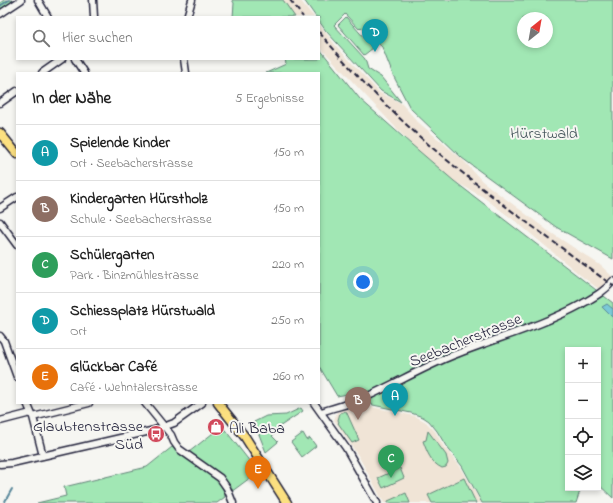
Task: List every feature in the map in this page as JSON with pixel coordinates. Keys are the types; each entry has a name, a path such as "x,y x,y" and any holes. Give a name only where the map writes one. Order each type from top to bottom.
{"main road":[{"path":"0,133 16,153"},
{"path":"219,404 245,437 287,503"}],"street":[{"path":"0,14 21,0"},
{"path":"38,0 47,16"},
{"path":"93,0 94,16"},
{"path":"187,16 192,0"},
{"path":"43,72 61,60"},
{"path":"76,60 83,72"},
{"path":"184,60 186,72"},
{"path":"0,103 16,92"},
{"path":"0,208 16,198"},
{"path":"0,222 16,244"},
{"name":"Seebacherstrasse","path":"321,412 364,398 421,369 451,356 500,339 566,313 599,294 613,281"},
{"path":"0,336 4,341 16,374"},
{"path":"27,404 44,456"},
{"path":"0,421 84,404"},
{"path":"146,404 171,435 179,449 220,478 227,488 233,503"},
{"path":"0,464 44,456 164,427 180,420 201,404"},
{"path":"315,404 346,448 378,503"}],"shaded area":[{"path":"280,0 300,0 313,16 293,16"},
{"path":"320,25 337,47 380,93 401,103 418,122 463,160 482,181 547,230 600,265 612,276 609,282 600,290 519,224 483,197 454,181 412,145 320,47"},
{"path":"358,404 415,416 426,422 435,431 444,447 460,466 481,503 384,503 359,457 334,420 337,412"}],"green space":[{"path":"4,0 17,0 0,11 0,3"},
{"path":"232,0 283,0 294,16 233,16 234,3"},
{"name":"Hürstwald","path":"304,0 613,0 613,259 556,227 462,158 410,108 393,75 382,47 361,27 359,29 345,14 334,25 365,59 368,69 381,77 401,102 381,91 326,31 320,22 320,16 315,16"},
{"path":"346,17 373,48 364,55 338,25"},
{"path":"320,49 360,99 412,145 454,181 613,303 613,498 601,487 601,347 565,347 565,491 580,491 576,503 482,503 462,466 429,421 423,417 411,413 373,405 368,402 364,391 337,396 320,368 320,72 268,72 286,64 285,60 320,60"},
{"path":"301,408 303,411 276,429 277,432 272,436 278,442 266,452 254,422 266,416 286,415"},
{"path":"346,411 359,440 352,443 338,423 340,413"},
{"path":"222,426 258,472 231,492 220,474 189,452"},
{"path":"428,431 446,455 448,463 446,467 442,468 438,466 428,453 423,441 426,440"},
{"path":"303,433 307,440 310,438 316,446 302,457 291,442"},
{"path":"172,447 212,475 223,489 225,497 217,503 37,503 66,496 64,487 147,467"},
{"path":"400,468 404,478 383,488 378,478"},
{"path":"464,478 476,503 432,503 428,495"},
{"path":"406,493 410,503 388,503 388,501"}],"water":[{"path":"607,304 613,309 613,318 602,307"}],"waterway":[{"path":"0,6 9,0"},
{"path":"4,503 12,489"}],"railway":[{"path":"290,0 302,16"},
{"path":"320,33 343,60 393,112 443,157 491,195 613,286"}],"place":[{"name":"Schiessplatz Hürstwald","path":"375,52"},
{"name":"Spielende Kinder","path":"395,416"},
{"name":"Kindergarten Hürstholz","path":"358,420"},
{"name":"Ali Baba","path":"216,427"},
{"name":"Glaubtenstrasse Süd","path":"156,434"},
{"name":"Schülergarten","path":"391,478"},
{"name":"Glückbar Café","path":"258,489"}]}
